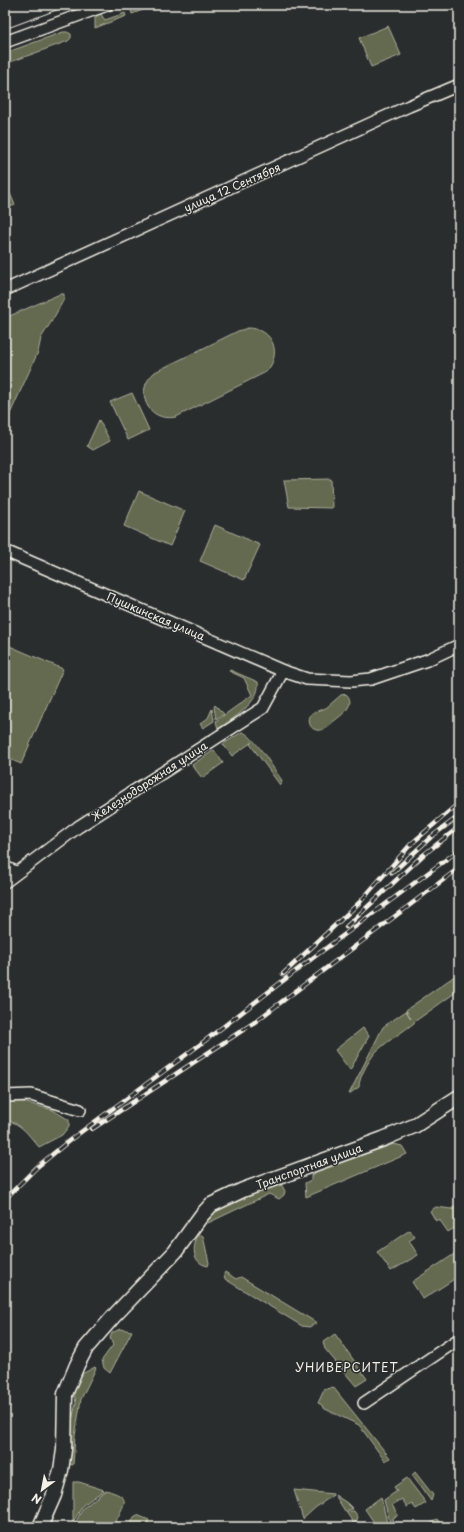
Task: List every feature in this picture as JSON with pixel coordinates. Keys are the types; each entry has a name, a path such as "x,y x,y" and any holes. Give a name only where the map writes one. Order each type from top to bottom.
{"street":[{"path":"5,42 107,5"},
{"name":"улица 12 Сентября","path":"5,290 402,109 459,85"},
{"name":"Пушкинская улица","path":"5,551 283,671 307,679 351,681 371,679 427,660 459,645"},
{"name":"Железнодорожная улица","path":"5,882 16,872 78,827 262,708 283,671"},
{"path":"5,867 16,872"},
{"path":"5,1096 31,1095 80,1110"},
{"name":"Транспортная улица","path":"40,1527 54,1495 61,1470 64,1450 65,1394 86,1348 113,1317 175,1252 201,1216 211,1205 243,1190 383,1139 414,1126 459,1097"},
{"path":"364,1403 459,1339"}],"green space":[{"path":"145,5 156,5 132,14 131,10"},
{"path":"100,13 105,20 125,13 126,16 95,28 95,17"},
{"path":"388,26 401,55 371,67 359,38"},
{"path":"63,32 71,34 71,38 68,41 5,64 5,53"},
{"path":"5,182 15,205 5,209"},
{"path":"60,294 64,294 64,299 41,338 38,352 5,425 5,318"},
{"path":"248,328 257,329 264,332 273,343 274,358 266,372 176,417 166,418 157,415 146,404 144,396 145,387 148,379 155,372 238,331"},
{"path":"132,393 149,430 128,440 110,402"},
{"path":"99,420 110,441 93,450 87,446"},
{"path":"331,479 332,508 289,507 284,480"},
{"path":"139,491 185,511 170,546 124,526"},
{"path":"215,525 260,545 244,580 200,561"},
{"path":"5,644 63,669 21,764 5,757"},
{"path":"230,670 258,682 258,689 250,703 238,715 218,729 216,721 252,695 244,678 229,671"},
{"path":"346,694 350,702 347,709 328,726 321,730 317,730 310,725 309,719 312,713 326,708 341,695"},
{"path":"215,705 224,714 216,719 214,707"},
{"path":"212,709 214,721 203,728 200,724 208,718"},
{"path":"242,732 247,734 263,752 281,779 282,782 280,785 250,744 252,742 232,756 223,744"},
{"path":"214,750 223,763 202,778 192,765"},
{"path":"459,973 459,990 414,1022 376,1052 363,1072 359,1087 349,1094 383,1027 406,1011 411,1019 406,1010"},
{"path":"363,1028 369,1036 350,1070 335,1050"},
{"path":"16,1100 53,1110 69,1120 69,1126 62,1135 39,1147 20,1126 10,1121 5,1121 5,1102"},
{"path":"394,1144 402,1146 407,1154 306,1197 305,1183 311,1180 311,1175 316,1171"},
{"path":"281,1184 285,1191 284,1195 279,1199 269,1194 207,1223 208,1218 218,1207"},
{"path":"459,1204 459,1225 448,1232 439,1219 436,1221 430,1211 436,1207 451,1209"},
{"path":"410,1230 415,1237 409,1241 418,1255 391,1271 377,1252"},
{"path":"199,1234 203,1236 209,1263 208,1266 198,1261 194,1253 195,1243"},
{"path":"459,1251 459,1276 423,1299 412,1282"},
{"path":"225,1272 236,1279 241,1277 317,1323 309,1327 302,1326 225,1279"},
{"path":"120,1329 132,1331 110,1373 104,1368 102,1360 113,1345 110,1338 112,1333"},
{"path":"335,1334 367,1379 356,1386 325,1349 323,1342"},
{"path":"95,1367 96,1368 81,1399 75,1436 73,1465 68,1464 71,1425 76,1403 74,1392 75,1388 82,1374"},
{"path":"333,1387 390,1458 385,1461 359,1425 323,1408 322,1405 318,1403 324,1390"},
{"path":"415,1472 433,1495 431,1501 412,1475"},
{"path":"407,1478 426,1503 416,1509 412,1504 407,1507 402,1499 392,1505 398,1515 393,1518 394,1523 391,1527 384,1500 397,1491 394,1487"},
{"path":"73,1482 79,1482 104,1490 83,1505 73,1522"},
{"path":"106,1490 120,1495 123,1498 124,1504 116,1521 125,1527 73,1527 83,1508"},
{"path":"294,1490 333,1494 333,1495 303,1519"},
{"path":"335,1495 347,1503 353,1509 345,1511"},
{"path":"381,1497 388,1527 377,1527 365,1509"},
{"path":"354,1511 358,1517 355,1525 346,1512"},
{"path":"137,1515 149,1520 146,1527 129,1527 134,1517"},
{"path":"437,1519 443,1527 426,1527"}],"tram line":[{"path":"5,29 70,5"}],"railway":[{"path":"283,974 360,902 411,844 459,803"},
{"path":"392,873 431,837 459,816"},
{"path":"346,927 422,856 459,827"},
{"path":"5,1199 37,1167 70,1140 459,850"},
{"path":"92,1129 252,1024 459,868"}],"district":[{"name":"УНИВЕРСИТЕТ","path":"347,1367"}]}
